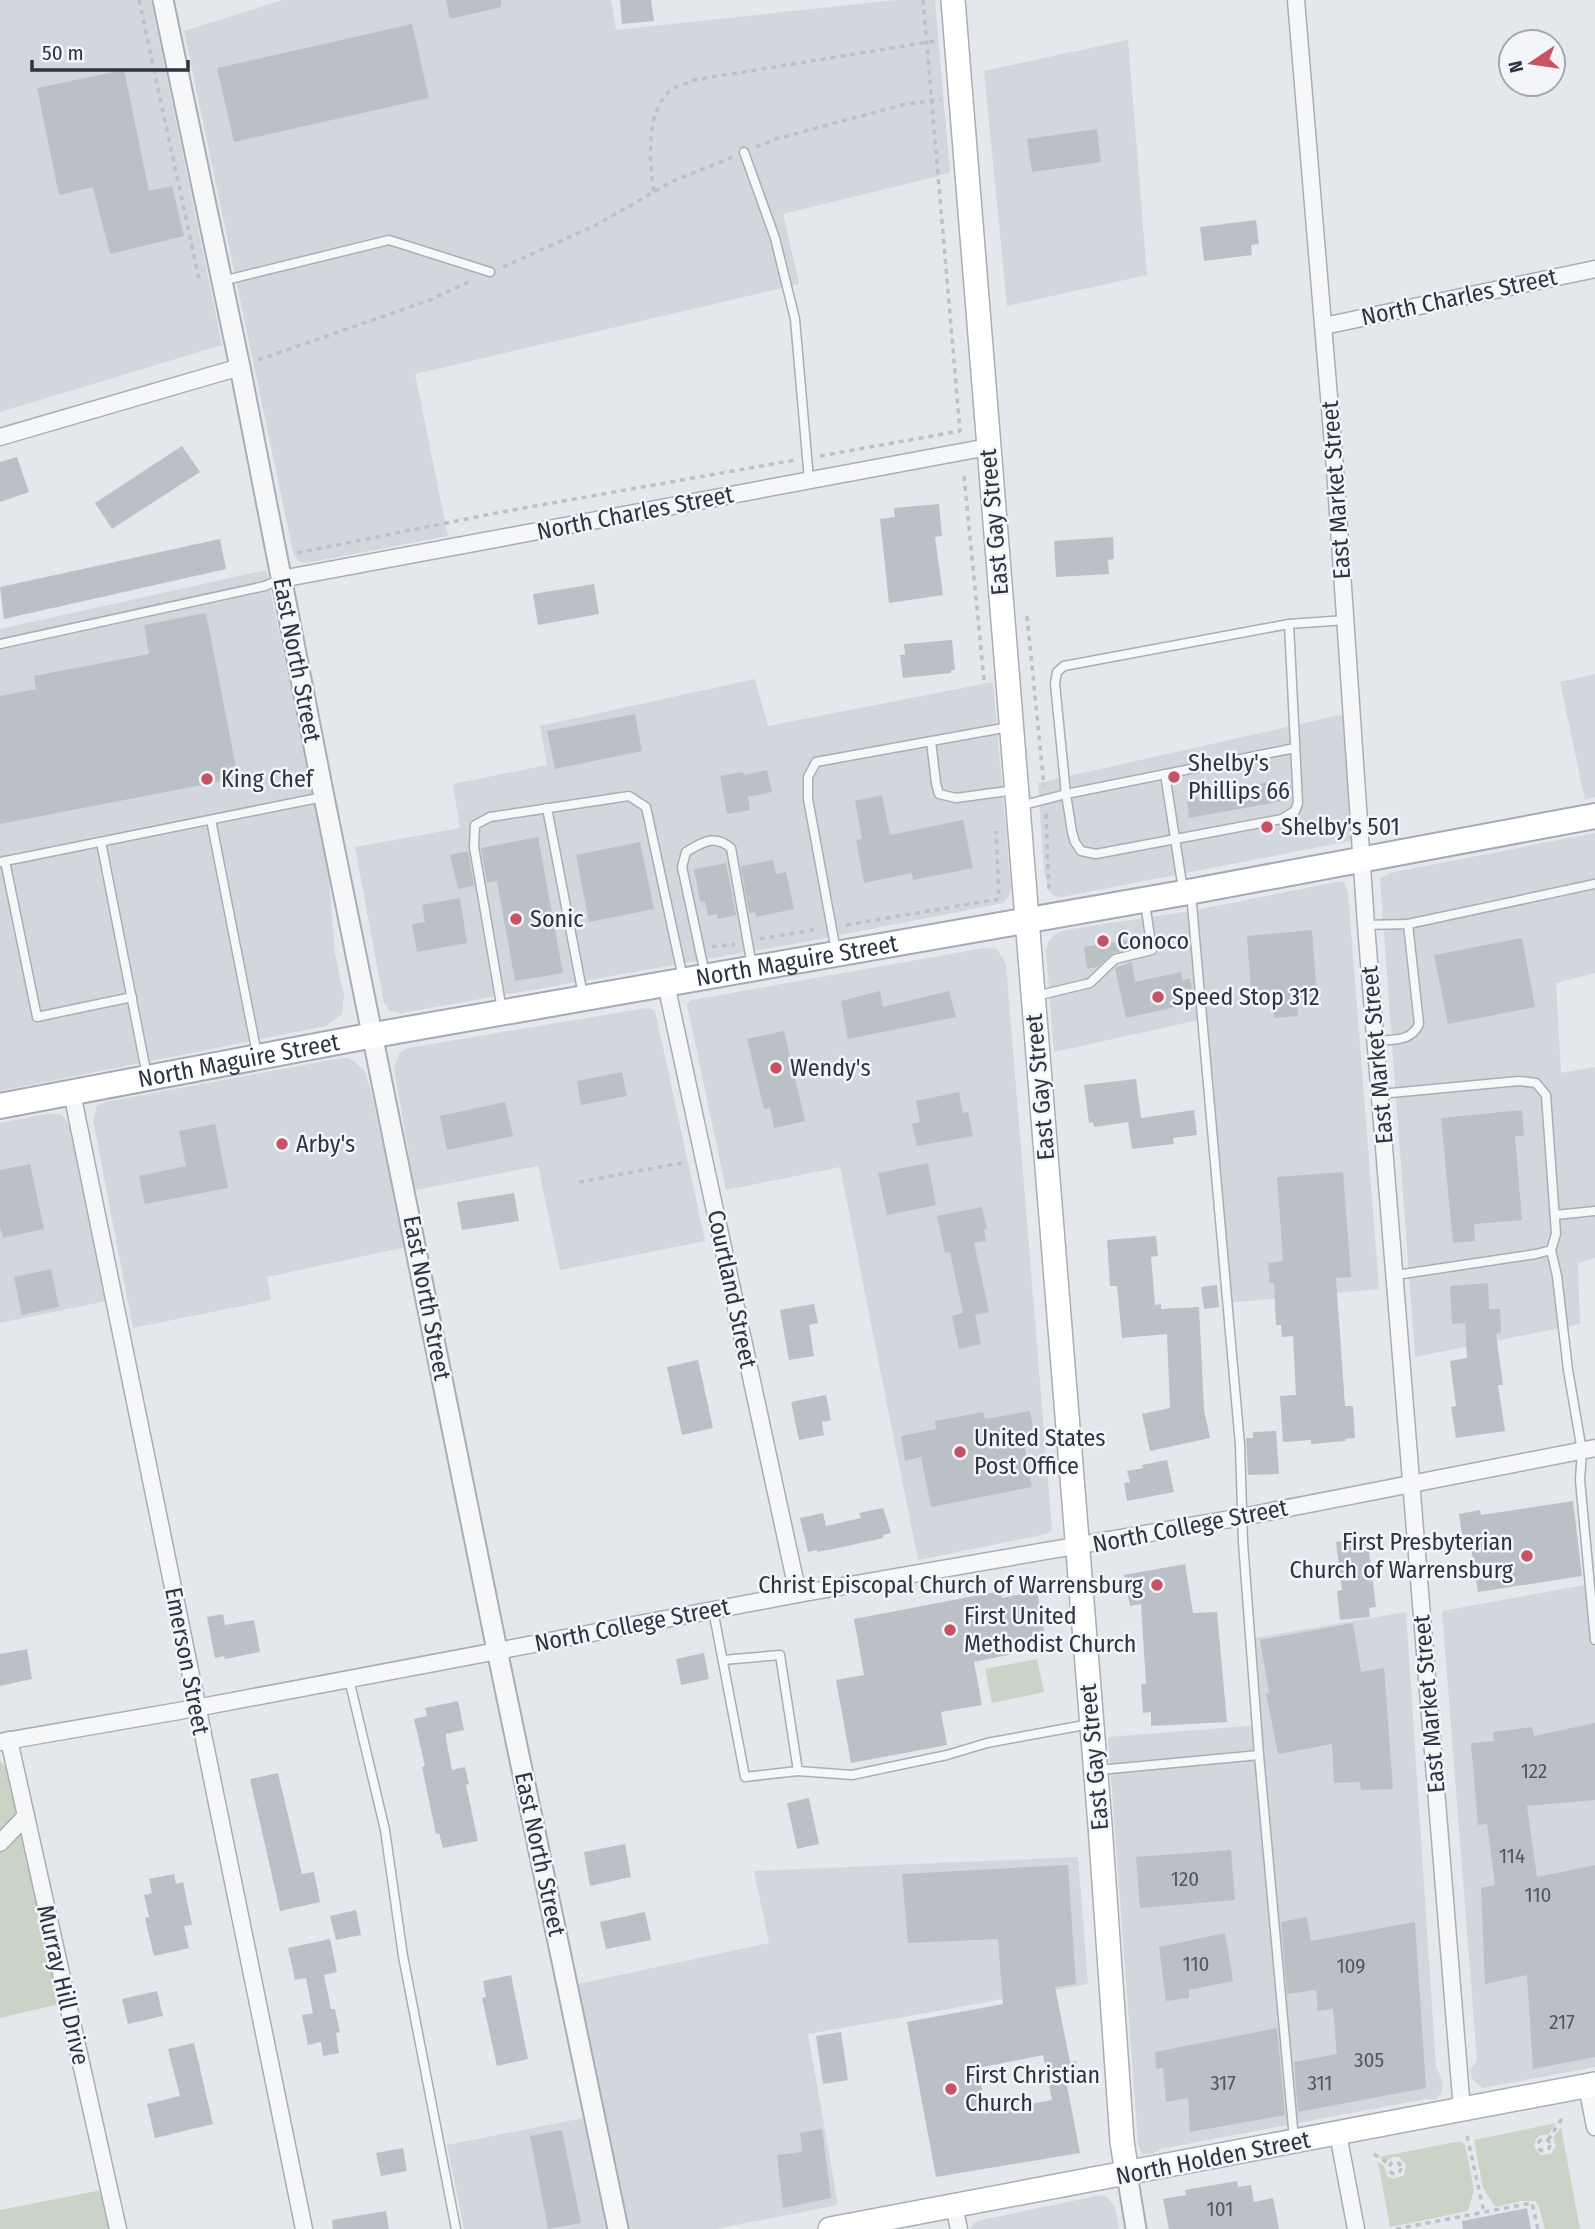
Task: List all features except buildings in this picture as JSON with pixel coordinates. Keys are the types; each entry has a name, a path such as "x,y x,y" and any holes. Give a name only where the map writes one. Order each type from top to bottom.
{"main road":[{"name":"East Gay Street","path":"953,0 1011,727 1009,797 1028,921 1076,1547 1096,1770 1122,2141 1127,2174"},
{"name":"North Maguire Street","path":"0,1106 374,1035 1187,893 1595,816"},
{"name":"North Holden Street","path":"830,2229 1591,2085"}],"street":[{"name":"East North Street","path":"163,0 240,367 497,1650 618,2229"},
{"name":"East Market Street","path":"1296,0 1324,326 1366,925 1462,2110"},
{"name":"North Charles Street","path":"1324,326 1595,269"},
{"path":"0,437 240,367"},
{"name":"North Charles Street","path":"281,579 988,447"},
{"name":"Courtland Street","path":"685,981 798,1594"},
{"name":"Emerson Street","path":"72,1093 304,2229"},
{"name":"North College Street","path":"4,1741 196,1708 798,1594 1242,1517 1589,1449"},
{"name":"Murray Hill Drive","path":"4,1741 26,1816 118,2229"},
{"path":"0,1843 26,1816"},
{"path":"1591,2085 1595,2127"},
{"path":"1338,2134 1356,2229"},
{"path":"1127,2174 1136,2229"},
{"path":"954,2206 959,2229"}],"lane":[{"path":"744,152 775,238 795,319 808,480"},
{"path":"222,281 389,240 490,272"},
{"path":"0,644 265,586 281,579"},
{"path":"1289,624 1298,803 1295,811 1289,816 1096,854 1081,851 1074,842 1066,794 1055,684 1057,672 1064,666 1289,624 1346,620"},
{"path":"837,954 808,799 808,777 816,762 1011,727"},
{"path":"931,741 939,794 957,798 1066,794 1295,748"},
{"path":"1165,774 1187,893 1240,1445 1242,1517 1259,1755 1294,2142"},
{"path":"502,1012 474,846 475,825 490,817 629,796 646,807 685,981"},
{"path":"132,998 37,1017 3,861 324,797"},
{"path":"547,808 584,998"},
{"path":"211,820 258,1057"},
{"path":"685,981 682,867 686,852 710,840 722,841 731,848 753,969"},
{"path":"101,842 148,1079"},
{"path":"1366,925 1408,924 1595,884"},
{"path":"1033,997 1090,983 1115,959 1152,950 1144,900"},
{"path":"1377,1041 1407,1038 1414,1034 1419,1024 1408,924"},
{"path":"1380,1094 1519,1081 1536,1083 1546,1094 1556,1234 1551,1250 1557,1276 1568,1370 1589,1449 1580,1480 1595,1640"},
{"path":"1555,1215 1595,1211"},
{"path":"1396,1275 1551,1250"},
{"path":"713,1610 745,1777 798,1771 852,1775 947,1755 987,1743 1091,1724"},
{"path":"723,1660 780,1655 798,1771"},
{"path":"349,1679 385,1830 403,1956 456,2229"},
{"path":"1096,1770 1259,1755"}],"path":[{"path":"139,0 200,283"},
{"path":"294,553 501,512 960,431 923,0"},
{"path":"654,191 649,162 652,135 658,108 672,89 694,80 956,37"},
{"path":"240,367 430,300 596,225 673,181 776,139 901,105 961,96"},
{"path":"964,476 985,691"},
{"path":"999,899 1009,797"},
{"path":"1046,814 1049,890"},
{"path":"579,1182 682,1163"},
{"path":"1548,2140 1563,2118"},
{"path":"1467,2136 1484,2212"},
{"path":"1374,2154 1389,2164"},
{"path":"1395,2229 1532,2203 1538,2229"}],"shaded area":[{"path":"0,0 151,0 222,345 0,412"},
{"path":"283,0 611,0 616,30 896,0 935,0 950,173 783,214 799,284 415,374 448,536 306,563 298,561 293,552 184,31"},
{"path":"1128,40 1147,275 1007,306 984,71"},
{"path":"266,570 328,864 335,954 344,995 342,1014 326,1026 0,1091 0,629"},
{"path":"1595,674 1595,797 1585,800 1560,682"},
{"path":"755,679 768,726 993,682 1011,888 1003,903 810,941 401,1013 390,1011 384,1003 355,847 460,828 453,784 547,765 540,726"},
{"path":"1345,714 1354,831 1350,841 1062,897 1054,896 1049,890 1044,872 1038,783"},
{"path":"1595,833 1595,973 1556,983 1561,1073 1595,1067 1595,1258 1578,1263 1580,1324 1415,1357 1380,879 1389,873"},
{"path":"1344,882 1348,892 1379,1289 1224,1303 1203,1019 1054,1052 1046,951 1055,934 1065,930 1196,910"},
{"path":"984,948 997,949 1006,964 1052,1530 1046,1534 918,1560 840,1167 726,1190 687,1004 692,1000"},
{"path":"653,1009 656,1015 705,1241 560,1270 538,1166 415,1190 394,1068 400,1052 408,1048"},
{"path":"349,1058 364,1070 406,1247 267,1277 271,1300 133,1328 93,1120 97,1106 105,1102"},
{"path":"61,1114 72,1133 106,1301 0,1323 0,1123"},
{"path":"1595,1583 1595,2067 1483,2088 1473,2080 1470,2071 1477,2060 1442,1611"},
{"path":"1406,1612 1436,2067 1443,2081 1442,2092 1435,2100 1426,2099 1142,2154 1138,2144 1108,1737 1262,1725 1254,1638"},
{"path":"1078,1857 1088,1984 808,2034 838,2205 716,2229 628,2229 578,1984 769,1943 754,1871"},
{"path":"583,2118 606,2229 464,2229 447,2145"},
{"path":"1101,2195 1107,2197 1115,2207 1119,2229 970,2229 974,2223 982,2220"}],"green space":[{"path":"1037,1659 1044,1692 992,1703 985,1669"},
{"path":"0,1761 7,1768 11,1781 59,2004 0,2018"},
{"path":"1556,2123 1548,2135 1538,2137 1534,2146 1540,2155 1551,2154 1556,2146 1553,2138 1561,2127 1580,2229 1545,2229 1535,2201 1495,2207 1483,2188 1474,2140"},
{"path":"1460,2141 1465,2145 1474,2190 1468,2211 1390,2227 1378,2162 1384,2166 1387,2176 1394,2179 1404,2175 1406,2165 1399,2157 1386,2161 1379,2157"},
{"path":"102,2190 111,2229 0,2229 0,2210"}],"place":[{"name":"Shelby's Phillips 66","path":"1174,777"},
{"name":"King Chef","path":"207,779"},
{"name":"Shelby's 501","path":"1267,827"},
{"name":"Sonic","path":"516,919"},
{"name":"Conoco","path":"1103,941"},
{"name":"Speed Stop 312","path":"1158,997"},
{"name":"Wendy's","path":"776,1068"},
{"name":"Arby's","path":"282,1144"},
{"name":"United States Post Office","path":"960,1452"},
{"name":"First Presbyterian Church of Warrensburg","path":"1527,1556"},
{"name":"Christ Episcopal Church of Warrensburg","path":"1157,1585"},
{"name":"First United Methodist Church","path":"950,1630"},
{"name":"First Christian Church","path":"951,2089"}]}
